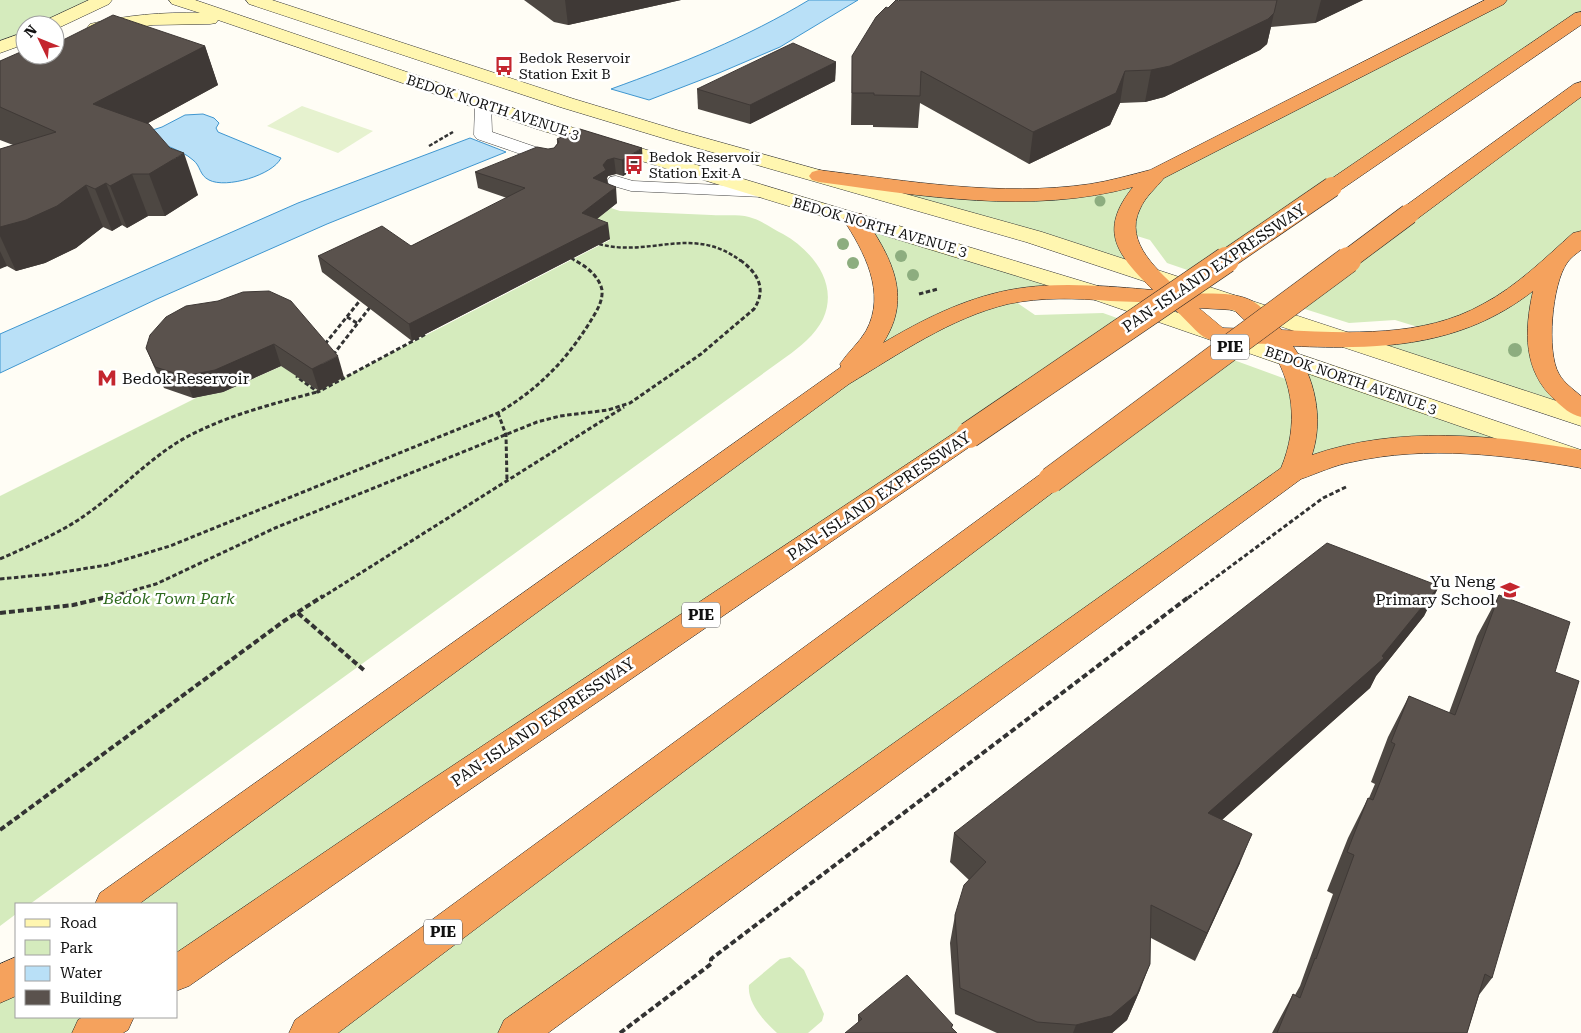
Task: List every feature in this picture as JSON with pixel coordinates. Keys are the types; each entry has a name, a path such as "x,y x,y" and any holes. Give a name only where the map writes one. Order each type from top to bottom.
{"highway":[{"path":"819,176 930,189 1029,194 1095,190 1157,174 1498,0"},
{"name":"PAN-ISLAND EXPRESSWAY","path":"178,973 442,790 969,435 1581,17"},
{"name":"PIE","path":"308,1033 1581,88"},
{"path":"1157,174 1141,190 1132,204 1124,228 1127,247 1149,273 1214,333 1278,338 1348,340 1432,331 1466,322 1500,304 1581,238"},
{"path":"840,378 878,333 887,306 886,290 878,263 871,246 854,219"},
{"path":"1558,258 1548,279 1541,309 1540,355 1548,376 1581,409"},
{"path":"113,903 840,378 929,326 978,306 1011,297 1038,294 1100,294 1243,305 1278,338 1291,360 1306,409 1307,423 1301,452 1292,473"},
{"path":"517,1033 1292,473 1342,455 1389,447 1498,447 1533,450 1581,459"},
{"path":"0,986 15,975"},
{"path":"91,1033 113,1018"}],"main road":[{"path":"65,18 103,0"},
{"name":"BEDOK NORTH AVENUE 3","path":"178,0 553,128 1100,294 1581,459"},
{"name":"BEDOK NORTH AVENUE 3","path":"255,0 576,105 1034,237 1149,273 1581,418"},
{"path":"143,3 81,32 120,22 156,19 184,18 244,22"},
{"path":"0,48 15,41"}],"lane":[{"path":"483,104 483,135 550,158"},
{"path":"616,181 631,186 762,192"}],"path":[{"path":"0,830 259,638 667,379 741,322 759,302 760,286 758,279 748,266 730,254 709,244 677,242 614,248 599,244"},
{"path":"0,579 79,571 137,558 498,413 533,391 556,370 576,345 598,308 602,296 600,284 593,273 571,258 564,262"},
{"path":"322,347 364,296"},
{"path":"327,362 373,304"},
{"path":"347,317 358,323"},
{"path":"0,559 56,534 79,520 156,457 196,432 236,414 318,392 434,330"},
{"path":"304,370 297,377 318,392"},
{"path":"309,386 315,378"},
{"path":"0,613 73,605 156,584 275,528 549,418 613,408 630,403"},
{"path":"498,413 506,435 507,481"},
{"path":"620,1033 711,964 711,959 1247,554 1324,498 1347,486"},
{"path":"298,613 366,672"}],"green space":[{"path":"0,0 94,0 62,15 15,15 15,36 0,43"},
{"path":"1495,0 1581,0 1581,16 1202,275 1167,263 1150,240 1124,232 1145,271 826,178 1055,194 1153,176"},
{"path":"1581,90 1581,236 1555,261 1540,354 1581,410 1349,340 1431,331 1395,320 1349,323 1289,304"},
{"path":"302,106 373,131 338,153 267,126"},
{"name":"Bedok Town Park","path":"611,208 620,211 753,218 794,241 813,259 825,281 828,293 823,319 802,345 31,903 15,903 15,915 0,926 0,496 198,397 223,392 284,365 318,391 610,240 585,228"},
{"path":"855,219 1099,294 1010,298 1035,315 1103,313 1131,323 178,976 178,903 115,903 842,378 887,298"},
{"path":"1220,355 1299,384 1295,462 518,1033 308,1033"},
{"path":"1291,360 1578,459 1393,446 1295,471"},
{"path":"790,957 804,970 824,1014 822,1021 808,1033 777,1033 757,1011 749,992 749,985 780,959"},
{"path":"15,976 15,1018 117,1018 95,1033 0,1033 0,987"}],"water":[{"path":"809,0 858,0 780,47 649,100 611,89 662,70 737,38"},
{"path":"203,114 214,118 219,123 216,128 218,132 281,158 269,170 259,175 226,183 217,182 206,178 196,162 188,156 137,135 162,127 185,115"},
{"path":"470,138 506,152 327,224 157,299 0,373 0,334 298,203"}],"building":[{"path":"896,0 1277,0 1274,13 1268,19 1170,66 1151,70 1125,71 1116,93 1033,132 921,71 920,96 852,93 852,56 876,17"},
{"path":"113,15 205,46 93,104 149,124 170,148 184,153 149,174 132,174 110,186 106,183 95,189 86,185 57,206 26,220 0,227 0,149 56,132 0,107 0,61 15,54 15,65 65,65 65,39"},
{"path":"793,43 836,62 750,105 697,89"},
{"path":"580,129 642,148 622,160 614,158 607,160 603,165 606,170 593,178 616,187 582,213 608,223 409,324 318,256 382,226 411,246 525,188 475,172 537,147 554,148 559,142 557,139"},
{"path":"269,291 291,301 338,356 312,369 274,344 215,370 184,376 155,367 146,348 150,335 166,317 186,306 218,301 243,292"},
{"path":"1327,543 1439,586 1382,656 1384,658 1208,813 1252,834 1207,933 1151,905 1150,964 1137,994 1111,1016 1076,1025 1037,1022 960,988 955,915 964,885 986,862 954,833"},
{"path":"1499,595 1570,622 1555,672 1579,681 1492,978 1485,974 1467,1033 1277,1033 1293,994 1300,998 1316,959 1354,855 1347,852 1368,798 1373,800 1395,744 1391,742 1409,696 1455,715"},
{"path":"907,975 953,1025 951,1027 957,1033 845,1033 862,1019 858,1015"}],"place":[{"name":"Bedok Reservoir Station Exit B","path":"504,66"},
{"name":"Bedok Reservoir Station Exit A","path":"634,165"},
{"name":"Bedok Reservoir","path":"107,378"},
{"name":"Yu Neng Primary School","path":"1510,590"}]}
